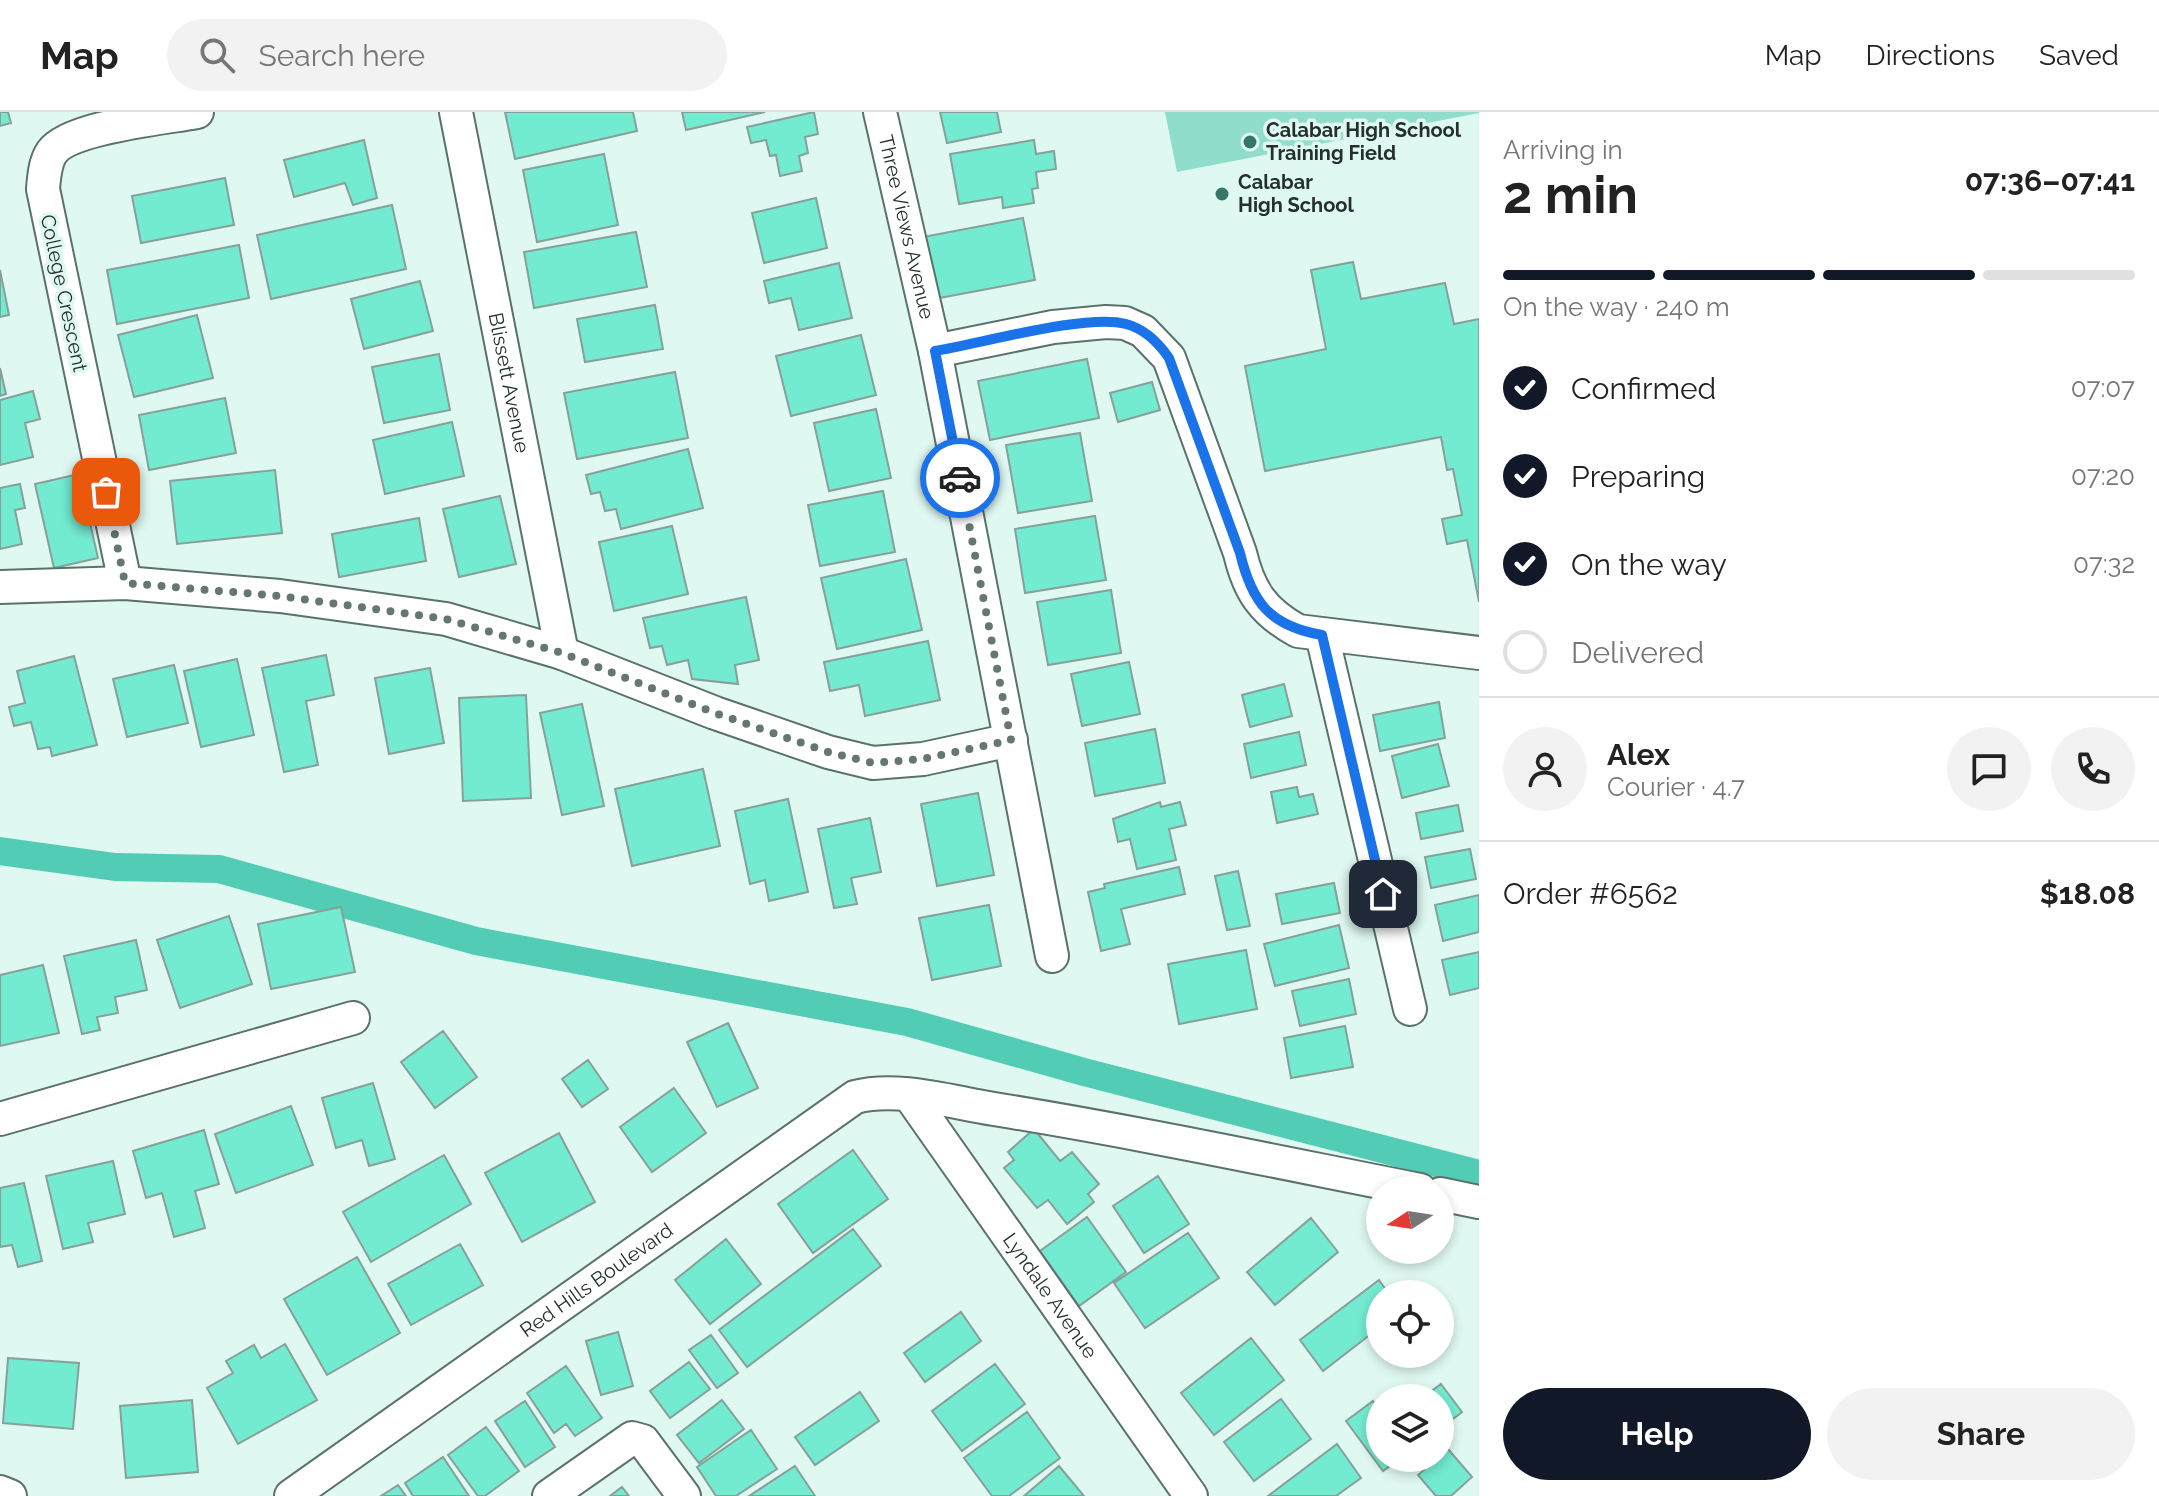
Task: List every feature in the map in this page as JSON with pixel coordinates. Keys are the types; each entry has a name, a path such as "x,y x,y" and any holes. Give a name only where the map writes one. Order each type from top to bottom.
{"street":[{"name":"College Crescent","path":"125,583 43,189 46,167 53,151 81,135 197,112"},
{"name":"Blissett Avenue","path":"456,112 562,653"},
{"name":"Three Views Avenue","path":"880,112 935,351 1052,956"},
{"path":"935,351 1053,327 1106,322 1125,323 1143,331 1169,358 1240,553 1247,582 1259,603 1287,625 1322,635 1479,653"},
{"path":"0,587 125,583 280,596 446,619 562,653 715,713 828,752 873,763 923,759 1011,740"},
{"path":"1322,635 1410,1009"},
{"path":"0,1119 353,1018"},
{"name":"Red Hills Boulevard","path":"291,1496 327,1486 855,1097 871,1093 910,1096 1071,1121 1366,1179"},
{"name":"Lyndale Avenue","path":"910,1096 1191,1496"},
{"path":"1454,1197 1479,1202"},
{"path":"549,1496 632,1438 643,1441 684,1496"},
{"path":"0,1492 10,1496"}],"green space":[{"name":"Calabar High School Training Field","path":"1165,112 1479,112 1479,113 1177,172"}],"building":[{"path":"0,112 8,112 11,123 0,126"},
{"path":"505,112 633,112 637,131 515,159"},
{"path":"682,112 765,112 686,130"},
{"path":"814,112 818,134 805,137 808,153 799,156 802,171 780,176 776,155 770,156 766,140 751,143 747,127"},
{"path":"940,112 997,112 1001,132 947,143"},
{"path":"364,140 377,198 353,205 345,183 294,197 284,160"},
{"path":"1034,140 1036,154 1054,151 1056,169 1036,172 1038,188 1032,189 1034,203 1003,208 1002,197 959,204 950,154"},
{"path":"604,154 618,225 537,242 523,170"},
{"path":"225,178 234,225 141,243 132,196"},
{"path":"816,198 827,248 764,263 752,213"},
{"path":"392,205 406,269 271,299 257,235"},
{"path":"1023,218 1035,280 934,299 923,237"},
{"path":"636,232 647,287 534,308 524,252"},
{"path":"239,245 249,298 117,324 107,270"},
{"path":"1353,262 1361,299 1445,283 1454,324 1479,319 1479,602 1467,540 1447,544 1442,519 1462,515 1453,469 1447,470 1441,437 1265,471 1245,366 1326,349 1311,270"},
{"path":"839,263 852,318 799,330 791,298 769,303 764,281"},
{"path":"0,270 9,315 0,317"},
{"path":"420,281 433,331 364,349 351,299"},
{"path":"655,305 663,349 585,362 577,319"},
{"path":"197,315 213,378 134,397 118,335"},
{"path":"861,335 876,395 791,416 776,356"},
{"path":"439,354 450,410 384,423 372,367"},
{"path":"1087,359 1099,418 990,440 978,381"},
{"path":"0,368 6,394 0,396"},
{"path":"675,372 688,438 577,459 564,393"},
{"path":"1152,382 1160,410 1118,422 1110,393"},
{"path":"33,391 40,419 25,423 33,457 0,465 0,400"},
{"path":"225,398 236,453 149,470 139,415"},
{"path":"876,409 891,478 829,491 814,423"},
{"path":"452,422 464,476 385,494 373,440"},
{"path":"1080,433 1092,501 1018,513 1006,445"},
{"path":"688,449 703,508 621,529 616,509 605,511 600,492 591,494 586,475"},
{"path":"275,470 282,533 177,544 170,481"},
{"path":"79,474 98,558 54,568 35,484"},
{"path":"20,484 25,508 15,510 22,544 0,549 0,488"},
{"path":"883,491 895,552 820,566 808,505"},
{"path":"500,496 516,564 459,577 443,509"},
{"path":"1095,516 1106,580 1025,593 1015,529"},
{"path":"419,518 426,561 339,577 332,534"},
{"path":"672,526 688,594 614,611 599,542"},
{"path":"906,559 922,630 837,649 821,578"},
{"path":"1111,590 1121,653 1048,665 1037,602"},
{"path":"746,597 759,660 735,665 738,684 692,679 688,660 667,665 662,646 650,648 643,618"},
{"path":"928,641 940,700 865,716 859,685 830,691 824,662"},
{"path":"326,655 334,695 306,701 318,765 284,772 262,668"},
{"path":"74,656 97,745 52,756 50,747 38,749 31,722 14,726 9,707 25,703 17,671"},
{"path":"237,659 254,735 201,747 184,671"},
{"path":"1129,662 1140,714 1082,726 1071,674"},
{"path":"174,665 188,723 127,737 113,679"},
{"path":"430,668 444,743 389,754 375,678"},
{"path":"1284,684 1292,716 1250,727 1242,695"},
{"path":"526,695 531,798 463,801 459,698"},
{"path":"1439,702 1445,738 1380,751 1373,715"},
{"path":"582,704 604,806 562,815 540,713"},
{"path":"1155,729 1165,783 1095,796 1085,743"},
{"path":"1299,732 1306,765 1251,778 1244,744"},
{"path":"1438,744 1449,786 1402,798 1392,756"},
{"path":"703,769 720,846 632,866 615,789"},
{"path":"1297,787 1299,797 1313,794 1318,814 1277,823 1271,792"},
{"path":"978,793 994,875 937,886 921,804"},
{"path":"788,799 808,892 769,901 765,880 750,884 735,811"},
{"path":"1160,802 1161,807 1180,802 1186,825 1169,829 1176,860 1137,869 1130,839 1118,842 1113,819"},
{"path":"1458,805 1463,831 1421,839 1416,813"},
{"path":"870,818 881,872 851,878 857,904 834,908 818,829"},
{"path":"1470,849 1476,879 1431,888 1425,857"},
{"path":"1179,867 1185,894 1121,909 1130,944 1101,951 1088,892 1105,888 1104,884"},
{"path":"1238,871 1250,926 1227,930 1215,876"},
{"path":"1334,883 1340,913 1282,924 1276,894"},
{"path":"1479,895 1479,932 1443,941 1435,905"},
{"path":"989,905 1001,966 932,980 919,918"},
{"path":"341,907 355,972 271,989 258,924"},
{"path":"229,916 252,984 180,1008 157,940"},
{"path":"1339,925 1349,968 1275,986 1264,944"},
{"path":"136,940 147,990 115,997 118,1013 97,1017 100,1030 82,1034 64,956"},
{"path":"1246,950 1257,1009 1179,1024 1168,964"},
{"path":"1479,952 1479,988 1450,995 1442,960"},
{"path":"43,965 59,1033 0,1046 0,975"},
{"path":"1349,979 1356,1014 1300,1026 1292,991"},
{"path":"728,1023 758,1088 717,1107 687,1042"},
{"path":"1345,1026 1353,1067 1291,1078 1284,1038"},
{"path":"443,1031 477,1077 435,1108 401,1062"},
{"path":"588,1060 608,1089 582,1107 562,1079"},
{"path":"373,1083 395,1159 369,1166 362,1140 336,1148 322,1098"},
{"path":"674,1088 706,1133 652,1172 620,1127"},
{"path":"291,1106 313,1165 236,1193 215,1134"},
{"path":"1034,1129 1060,1161 1072,1152 1099,1184 1088,1194 1094,1202 1067,1224 1048,1200 1037,1208 1004,1168 1014,1160 1008,1152"},
{"path":"204,1130 219,1184 195,1191 205,1228 174,1237 162,1193 146,1198 133,1151"},
{"path":"559,1133 595,1202 522,1242 485,1173"},
{"path":"853,1150 888,1199 813,1253 778,1204"},
{"path":"444,1155 471,1204 371,1262 343,1212"},
{"path":"113,1161 125,1214 88,1223 93,1242 63,1249 46,1176"},
{"path":"1158,1176 1189,1224 1144,1253 1113,1206"},
{"path":"24,1183 42,1261 18,1267 12,1245 0,1247 0,1188"},
{"path":"1087,1217 1126,1272 1079,1306 1040,1251"},
{"path":"1311,1218 1338,1252 1275,1305 1247,1272"},
{"path":"853,1229 881,1266 747,1367 719,1330"},
{"path":"1188,1233 1219,1278 1145,1328 1114,1283"},
{"path":"726,1239 761,1284 710,1324 675,1280"},
{"path":"460,1244 483,1285 411,1325 388,1284"},
{"path":"357,1257 400,1333 327,1375 284,1299"},
{"path":"1366,1290 1366,1338 1323,1371 1300,1340"},
{"path":"961,1312 981,1341 925,1382 904,1353"},
{"path":"618,1332 633,1386 601,1395 586,1341"},
{"path":"711,1335 738,1373 717,1388 689,1350"},
{"path":"1251,1338 1284,1380 1214,1435 1181,1393"},
{"path":"285,1344 317,1400 238,1444 207,1388 233,1373 226,1361 254,1345 261,1358"},
{"path":"8,1358 79,1363 73,1429 3,1423"},
{"path":"689,1362 710,1389 670,1418 650,1391"},
{"path":"995,1364 1025,1404 962,1451 932,1411"},
{"path":"566,1366 602,1418 575,1436 566,1424 554,1433 527,1393"},
{"path":"860,1392 879,1421 815,1465 795,1437"},
{"path":"1281,1399 1311,1439 1254,1481 1224,1442"},
{"path":"192,1400 198,1472 126,1478 120,1406"},
{"path":"722,1400 744,1429 699,1463 677,1435"},
{"path":"525,1401 555,1447 525,1467 495,1421"},
{"path":"1454,1401 1462,1412 1454,1418"},
{"path":"1366,1406 1366,1448 1346,1421"},
{"path":"1027,1412 1060,1458 1009,1496 992,1496 964,1458"},
{"path":"486,1427 519,1471 485,1496 478,1496 448,1455"},
{"path":"751,1430 777,1469 736,1496 716,1496 697,1467"},
{"path":"1337,1444 1361,1478 1336,1496 1268,1496"},
{"path":"1454,1456 1472,1477 1451,1496 1436,1496 1418,1475 1421,1472 1454,1472"},
{"path":"443,1457 469,1496 413,1496 405,1483"},
{"path":"795,1466 815,1496 749,1496"},
{"path":"1059,1466 1084,1496 1024,1496"},
{"path":"398,1485 406,1496 381,1496"},
{"path":"622,1487 629,1496 610,1496"}],"waterway":[{"path":"0,851 115,867 219,869 476,941 907,1022 1084,1072 1479,1174"}],"way so far":[{"path":"106,492 125,583 280,596 446,619 562,653 715,713 828,752 873,763 923,759 1011,740 960,478"}],"place":[{"name":"Calabar High School Training Field","path":"1250,142"},
{"name":"Calabar High School","path":"1222,194"}],"route":[{"path":"960,478 935,351 1053,327 1106,322 1125,323 1158,342 1169,358 1240,553 1247,582 1259,603 1277,620 1298,631 1322,635 1383,894"}]}
